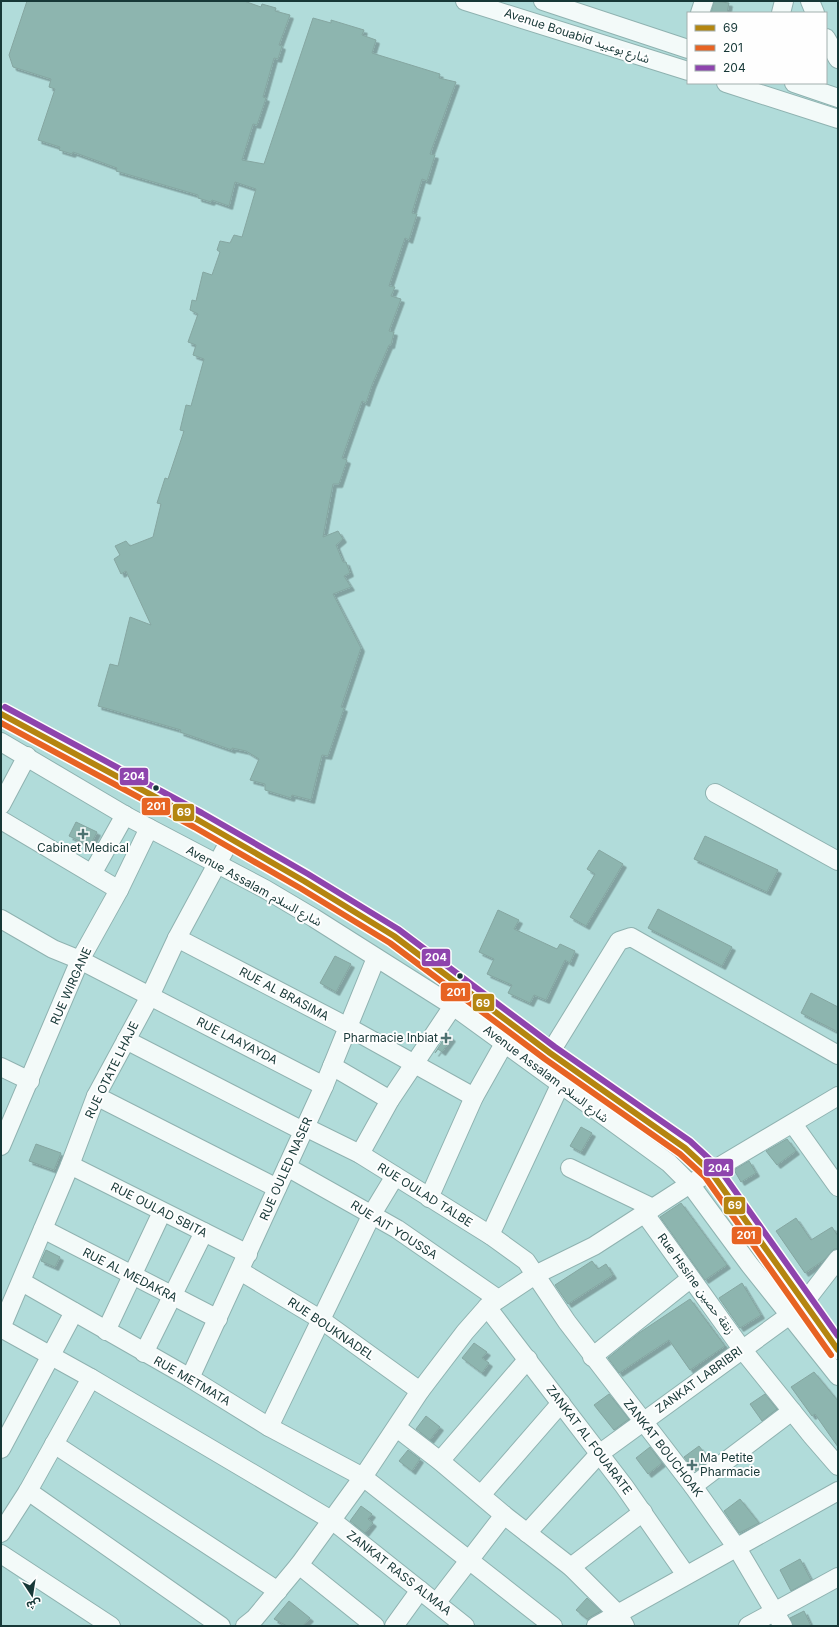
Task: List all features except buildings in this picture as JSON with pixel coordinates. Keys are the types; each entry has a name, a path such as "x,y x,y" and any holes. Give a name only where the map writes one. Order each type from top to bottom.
{"street":[{"name":"Avenue Bouabid شارع بوعبيد","path":"466,1 497,6 545,26 687,71"},
{"path":"700,12 704,1"},
{"path":"781,12 784,1"},
{"path":"810,1 815,12"},
{"name":"Avenue Bouabid شارع بوعبيد","path":"550,2 687,49"},
{"path":"545,26 550,2"},
{"path":"827,40 838,59"},
{"path":"733,84 759,88 838,119"},
{"path":"797,84 838,98"},
{"name":"Avenue Assalam شارع السلام","path":"1,714 198,820 394,936 550,1052 698,1158 711,1172 838,1350"},
{"name":"Avenue Assalam شارع السلام","path":"1,742 126,816 265,889 453,1006 505,1042 560,1085 669,1163 690,1184 838,1376"},
{"path":"1,805 26,756"},
{"path":"92,874 142,791"},
{"path":"715,793 838,861"},
{"path":"1,820 119,890"},
{"name":"RUE WIRGANE","path":"1,1146 30,1081 80,960 119,890 149,828"},
{"name":"RUE OTATE LHAJE","path":"1,1328 13,1290 43,1229 70,1165 96,1096 150,996 177,938 230,840"},
{"name":"RUE LAAYAYDA","path":"1,919 54,949 80,960 324,1086"},
{"name":"RUE AL BRASIMA","path":"177,938 348,1027 474,1097"},
{"path":"550,1052 619,941 631,938 838,1055"},
{"name":"RUE OULED NASER","path":"190,1378 324,1086 376,958"},
{"path":"360,1154 390,1100 453,1006"},
{"name":"RUE OULAD TALBE","path":"126,1040 304,1129 360,1154 490,1235 526,1261 532,1267 535,1275"},
{"path":"429,1198 474,1097 505,1042"},
{"path":"332,1066 390,1100"},
{"path":"1,1067 30,1081"},
{"path":"490,1235 560,1085"},
{"path":"96,1096 277,1188"},
{"path":"256,1623 278,1591 333,1521 397,1428 420,1391 465,1332 492,1303 535,1275 594,1246 690,1184 838,1096"},
{"path":"793,1124 838,1187"},
{"name":"RUE OULAD SBITA","path":"70,1165 248,1254"},
{"name":"RUE AIT YOUSSA","path":"287,1167 372,1214 418,1243 492,1303"},
{"path":"570,1168 649,1211"},
{"path":"269,1426 372,1214 395,1176"},
{"name":"Rue Hssine زنقة حصين","path":"649,1211 690,1279 712,1306 742,1349 838,1466"},
{"path":"106,1331 162,1212"},
{"name":"RUE AL MEDAKRA","path":"43,1229 218,1319"},
{"path":"144,1353 204,1232"},
{"name":"ZANKAT LABRIBRI","path":"527,1533 599,1454 643,1420 790,1315 804,1303 838,1259"},
{"name":"RUE BOUKNADEL","path":"240,1271 320,1319 420,1391"},
{"name":"ZANKAT BOUCHOAK","path":"535,1275 592,1356 693,1486 737,1548 783,1626"},
{"path":"592,1356 690,1279"},
{"name":"RUE METMATA","path":"13,1290 74,1312 190,1378 269,1426 363,1477 468,1561 553,1626"},
{"name":"ZANKAT AL FOUARATE","path":"492,1303 528,1359 643,1512 686,1575"},
{"path":"1,1449 52,1357 74,1312"},
{"name":"ZANKAT RASS ALMAA","path":"1,1328 92,1378 333,1521 437,1602 465,1626"},
{"path":"440,1461 528,1359"},
{"path":"1,1533 28,1491 92,1378"},
{"path":"481,1495 561,1403"},
{"path":"693,1486 792,1411"},
{"path":"397,1428 571,1567 621,1620"},
{"path":"54,1444 278,1591"},
{"path":"28,1491 221,1626"},
{"path":"596,1626 621,1620 686,1575 838,1491"},
{"path":"571,1567 643,1512"},
{"path":"437,1602 504,1515"},
{"path":"1,1554 111,1626"},
{"path":"299,1565 375,1626"},
{"path":"748,1626 774,1610 838,1577"},
{"path":"394,1626 420,1590"}],"transit line":[{"name":"204","path":"5,707 202,813 308,874 398,929 555,1047 690,1141 718,1167 838,1336"},
{"name":"69","path":"1,714 198,820 304,881 394,936 550,1053 685,1148 711,1172 838,1350"},
{"name":"201","path":"1,723 194,827 300,888 390,943 545,1059 680,1154 705,1177 831,1355"}],"place":[{"name":"Cabinet Medical","path":"83,834"},
{"name":"Pharmacie Inbiat","path":"446,1038"},
{"name":"Ma Petite Pharmacie","path":"692,1465"}]}
